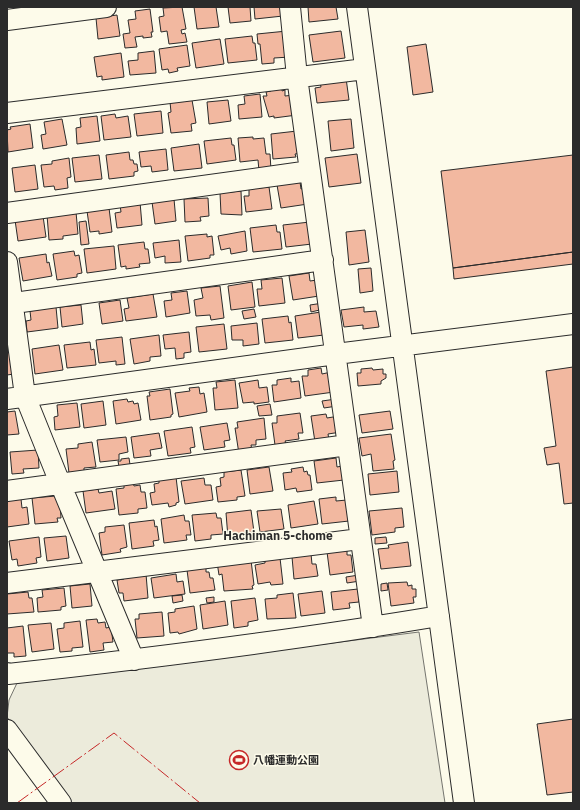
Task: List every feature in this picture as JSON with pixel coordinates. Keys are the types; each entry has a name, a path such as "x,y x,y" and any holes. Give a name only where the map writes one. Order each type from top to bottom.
{"street":[{"path":"7,20 106,7"},
{"path":"290,7 297,77 373,628"},
{"path":"357,7 404,346 464,803"},
{"path":"7,113 365,69"},
{"path":"7,213 310,171"},
{"path":"10,303 323,260"},
{"path":"7,262 16,398 60,483 134,660"},
{"path":"16,398 336,354 573,324"},
{"path":"7,491 348,444"},
{"path":"7,583 360,539"},
{"path":"7,675 134,660 373,628 439,616"},
{"path":"7,730 61,803"}],"shaded area":[{"name":"八幡運動公園","path":"419,632 445,803 71,803 7,717 9,700 17,683"}],"building":[{"path":"182,7 186,29 181,30 182,34 185,33 187,42 169,44 167,31 161,32 159,17 164,16 163,8"},
{"path":"194,7 216,7 219,27 197,29"},
{"path":"228,7 250,7 251,21 230,23"},
{"path":"254,7 282,7 283,16 255,19"},
{"path":"308,7 336,7 338,19 309,22"},
{"path":"150,9 153,32 151,32 152,37 135,37 137,47 125,48 123,34 130,33 128,20 136,19 135,11"},
{"path":"117,15 120,36 98,39 96,18"},
{"path":"287,31 290,57 274,58 274,63 262,64 260,44 258,44 257,34"},
{"path":"341,31 345,58 313,62 309,35"},
{"path":"252,36 253,43 255,43 257,60 228,63 225,39"},
{"path":"220,39 224,64 196,68 192,43"},
{"path":"426,44 433,92 413,95 407,47"},
{"path":"187,45 190,66 177,68 178,71 169,73 168,69 162,70 159,49"},
{"path":"154,51 156,73 130,75 128,61 138,60 138,53"},
{"path":"121,53 124,77 102,80 102,76 97,77 94,57"},
{"path":"346,78 349,100 317,103 315,88 321,87 320,82"},
{"path":"282,88 282,91 285,90 285,96 294,95 297,115 274,118 274,116 269,117 263,96 267,96 266,92 271,91 271,89"},
{"path":"260,94 262,117 239,119 238,105 245,104 244,96"},
{"path":"192,100 196,123 191,124 192,131 171,133 168,113 171,112 170,102"},
{"path":"228,100 231,121 209,124 207,102"},
{"path":"161,111 163,133 137,136 134,114"},
{"path":"115,114 116,118 128,116 131,137 104,140 101,116"},
{"path":"97,116 100,141 77,144 76,128 81,127 80,118"},
{"path":"62,119 67,145 43,149 41,135 46,134 44,122"},
{"path":"351,119 354,148 331,151 328,121"},
{"path":"30,124 33,148 8,152 7,130 11,129 10,127"},
{"path":"297,131 302,153 295,154 296,157 273,159 271,134"},
{"path":"253,137 253,139 264,138 266,154 270,154 271,170 259,171 258,160 240,162 238,138"},
{"path":"231,138 232,145 234,145 236,160 207,164 204,141"},
{"path":"199,144 202,168 174,171 171,148"},
{"path":"166,149 168,170 152,172 151,166 141,167 139,152"},
{"path":"129,152 130,160 133,160 134,164 137,164 138,171 134,172 134,176 109,179 106,155"},
{"path":"357,154 361,183 329,187 325,158"},
{"path":"99,155 102,179 75,182 72,158"},
{"path":"573,155 573,252 453,268 441,171"},
{"path":"69,158 71,177 67,178 68,188 55,190 54,186 44,187 41,165 52,164 52,161"},
{"path":"35,165 38,189 15,192 12,168"},
{"path":"300,182 301,189 306,188 308,204 281,208 277,185"},
{"path":"269,187 272,209 246,212 244,196 249,196 249,189"},
{"path":"241,191 242,215 221,214 220,193"},
{"path":"208,198 209,216 200,217 201,221 185,222 184,199"},
{"path":"174,199 176,221 155,224 152,202"},
{"path":"140,202 142,225 117,228 115,213 121,212 120,205"},
{"path":"109,208 112,232 99,234 99,231 90,232 87,211"},
{"path":"76,212 78,234 63,236 63,239 49,240 47,215"},
{"path":"43,216 46,237 18,241 15,220"},
{"path":"86,221 89,244 81,245 79,222"},
{"path":"310,222 312,244 286,247 283,225"},
{"path":"276,225 277,232 280,232 282,249 253,252 250,228"},
{"path":"365,230 369,262 349,265 346,232"},
{"path":"245,231 247,251 231,254 230,248 221,250 218,236"},
{"path":"207,234 207,237 212,236 214,255 210,255 210,258 188,261 185,236"},
{"path":"179,240 181,262 165,263 165,256 155,258 153,243"},
{"path":"144,242 145,249 148,249 150,263 139,264 140,267 126,269 126,266 121,267 118,245"},
{"path":"114,246 116,269 87,273 84,249"},
{"path":"74,251 75,256 79,255 82,273 77,274 77,277 57,280 53,254"},
{"path":"573,252 573,264 454,279 453,268"},
{"path":"46,254 47,263 49,262 52,276 23,281 19,258"},
{"path":"371,268 373,291 360,293 358,269"},
{"path":"309,273 310,281 317,280 319,296 293,300 289,276"},
{"path":"282,278 285,303 259,306 257,289 262,289 261,280"},
{"path":"252,282 255,307 231,310 228,286"},
{"path":"220,286 224,318 211,320 210,315 196,316 194,300 203,298 201,288"},
{"path":"187,291 190,313 166,317 164,301 172,300 171,293"},
{"path":"153,294 157,317 126,321 124,309 129,308 127,298"},
{"path":"120,300 123,321 102,324 99,303"},
{"path":"323,303 324,309 311,312 310,305"},
{"path":"81,305 83,324 62,327 60,307"},
{"path":"56,307 58,328 27,332 26,321 31,320 30,311"},
{"path":"364,307 364,312 376,311 379,327 363,329 363,325 344,327 341,310"},
{"path":"254,309 256,317 244,319 242,311"},
{"path":"321,312 324,335 298,338 295,316"},
{"path":"288,316 289,323 291,322 293,340 265,343 262,319"},
{"path":"257,323 259,344 243,346 243,340 232,340 231,326"},
{"path":"224,324 227,349 199,352 196,327"},
{"path":"189,332 191,352 184,353 184,358 176,359 175,348 165,349 163,335"},
{"path":"159,335 161,356 150,357 150,361 134,364 130,339"},
{"path":"122,337 125,364 116,365 116,361 99,363 96,340"},
{"path":"90,342 91,350 94,349 96,365 67,368 64,345"},
{"path":"59,345 63,370 35,374 32,349"},
{"path":"11,352 14,374 7,375 7,353"},
{"path":"573,367 573,503 564,504 559,463 547,465 544,448 556,446 546,371"},
{"path":"321,368 322,374 331,372 334,392 305,396 302,376 308,376 308,370"},
{"path":"372,368 373,370 383,369 383,374 386,374 386,378 381,381 381,384 358,386 357,373 361,373 361,369"},
{"path":"291,378 291,382 299,381 301,398 274,402 272,385 277,385 277,380"},
{"path":"235,380 238,408 215,410 213,388 217,388 216,382"},
{"path":"258,380 259,388 267,387 269,402 254,404 254,402 243,403 239,383"},
{"path":"199,387 200,394 204,393 207,412 179,417 175,393 190,391 189,388"},
{"path":"170,389 173,414 171,417 150,420 147,396 150,396 149,392"},
{"path":"127,399 128,402 133,401 134,404 138,403 141,420 116,424 113,401"},
{"path":"336,399 337,406 324,408 322,401"},
{"path":"103,401 106,425 84,428 81,404"},
{"path":"77,403 80,427 55,430 54,417 58,416 57,405"},
{"path":"270,404 272,415 259,416 257,406"},
{"path":"15,411 19,434 7,435 7,412"},
{"path":"390,411 393,429 362,433 359,415"},
{"path":"300,413 303,433 298,433 299,439 285,441 286,443 275,445 272,423 277,423 277,416"},
{"path":"326,414 327,418 339,416 341,432 328,434 329,440 315,442 311,416"},
{"path":"264,418 266,439 256,440 256,445 251,445 252,450 239,454 235,428 238,428 237,422"},
{"path":"227,423 230,440 224,441 225,447 204,450 200,427"},
{"path":"192,427 195,447 190,448 191,453 168,456 164,431"},
{"path":"159,433 162,448 150,450 151,456 134,458 131,437"},
{"path":"391,434 395,460 393,461 394,469 373,471 371,454 362,456 359,438"},
{"path":"126,437 128,452 119,454 119,460 100,462 97,440"},
{"path":"92,442 96,467 84,468 84,471 69,473 66,449 78,448 78,444"},
{"path":"38,450 39,468 23,469 24,473 12,474 10,452"},
{"path":"129,458 131,471 120,472 118,461"},
{"path":"336,458 337,467 342,466 344,480 317,483 314,461"},
{"path":"269,467 273,491 250,494 247,470"},
{"path":"303,467 304,472 307,471 308,475 310,475 312,490 297,492 296,488 285,490 283,473 292,472 291,469"},
{"path":"241,470 245,496 237,497 237,500 218,502 216,487 221,486 220,478 224,477 224,472"},
{"path":"397,471 399,492 370,495 368,474"},
{"path":"176,477 179,502 176,503 176,505 169,507 168,503 152,505 150,493 155,492 154,484 159,483 159,480"},
{"path":"204,478 205,485 211,485 213,500 185,504 181,481"},
{"path":"133,483 134,486 140,485 141,492 145,492 147,508 138,509 138,513 119,515 116,489 124,488 124,484"},
{"path":"98,489 99,493 112,491 115,509 86,513 83,491"},
{"path":"56,496 57,502 60,502 61,518 57,518 58,522 35,524 32,498"},
{"path":"336,497 336,501 347,500 349,521 322,524 319,499"},
{"path":"21,499 22,508 27,507 29,524 7,527 7,501"},
{"path":"314,501 318,524 291,528 288,505"},
{"path":"402,508 404,527 395,528 395,532 372,535 369,511"},
{"path":"281,509 284,529 260,532 257,511"},
{"path":"251,510 254,532 240,533 240,536 228,538 226,513"},
{"path":"216,513 217,518 221,518 223,534 211,535 211,539 195,541 192,515"},
{"path":"184,515 185,521 189,521 191,535 186,535 187,540 164,543 161,519"},
{"path":"154,520 155,527 157,526 159,540 153,541 154,546 132,549 129,523"},
{"path":"124,525 127,547 120,549 121,552 102,555 99,533 105,532 105,527"},
{"path":"66,536 69,558 47,561 44,538"},
{"path":"39,537 41,557 36,558 37,563 18,566 17,559 12,560 9,541"},
{"path":"386,537 387,543 375,544 375,538"},
{"path":"408,542 411,566 381,569 378,549 389,548 388,545"},
{"path":"347,549 347,555 351,555 353,572 330,575 327,552"},
{"path":"311,554 312,564 316,564 318,576 294,579 292,557"},
{"path":"280,558 283,584 271,585 270,582 258,584 255,565 265,563 265,560"},
{"path":"251,560 254,585 252,586 253,589 224,591 222,574 219,575 217,562"},
{"path":"206,568 206,572 209,572 210,578 213,578 215,590 190,593 187,570"},
{"path":"146,574 148,598 124,601 123,593 119,593 117,580 124,579 124,576"},
{"path":"176,574 177,582 183,581 185,594 154,598 151,578"},
{"path":"359,575 360,581 347,583 346,577"},
{"path":"407,582 408,586 412,585 412,589 416,589 416,597 413,597 414,603 391,606 388,583"},
{"path":"387,583 388,590 381,591 381,584"},
{"path":"90,584 92,606 72,608 70,586"},
{"path":"64,588 66,606 61,607 61,610 38,612 37,598 43,597 42,590"},
{"path":"358,589 359,602 349,603 350,608 333,610 331,592"},
{"path":"322,591 325,613 301,616 298,594"},
{"path":"28,592 29,598 32,598 34,612 7,614 7,594"},
{"path":"293,593 296,618 267,619 265,599 277,598 277,595"},
{"path":"182,595 183,601 173,603 172,596"},
{"path":"214,597 214,602 207,603 206,598"},
{"path":"255,598 258,620 248,622 248,626 234,628 231,601"},
{"path":"225,601 228,625 203,629 200,605"},
{"path":"194,606 197,629 179,634 178,632 170,633 168,613 175,612 175,609"},
{"path":"162,612 164,636 137,638 135,619 139,619 139,614"},
{"path":"97,619 98,623 105,622 106,628 111,627 113,642 103,643 104,650 90,652 86,620"},
{"path":"80,621 83,647 72,648 72,651 60,652 57,629 64,628 64,623"},
{"path":"51,623 54,649 32,652 28,625"},
{"path":"23,626 26,656 14,657 14,653 7,653 7,628"},
{"path":"573,719 573,792 547,795 537,724"}],"power":[{"path":"17,803 114,733 200,803"}],"place":[{"name":"八幡運動公園","path":"239,760"}],"district":[{"name":"Hachiman 5-chome","path":"278,536"}]}
